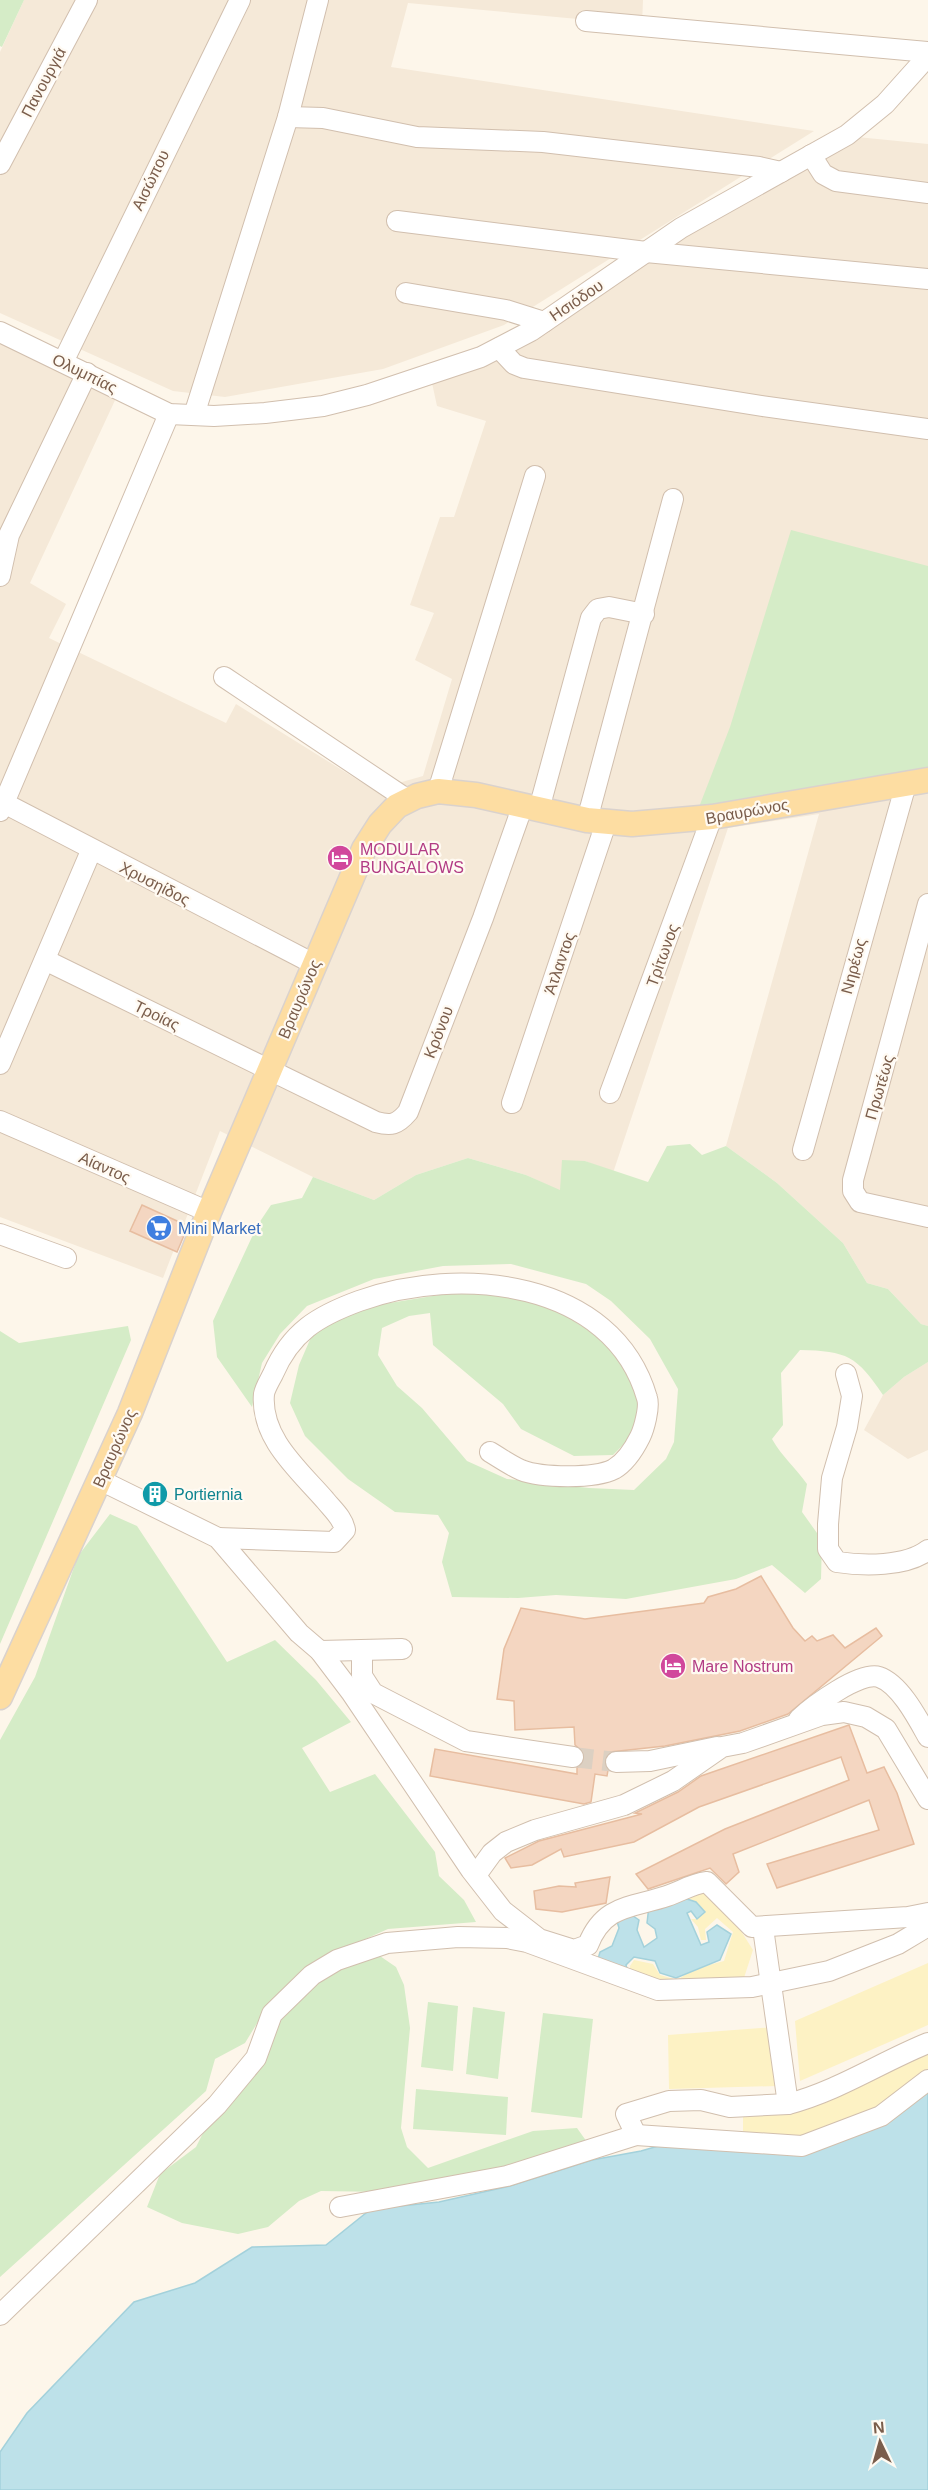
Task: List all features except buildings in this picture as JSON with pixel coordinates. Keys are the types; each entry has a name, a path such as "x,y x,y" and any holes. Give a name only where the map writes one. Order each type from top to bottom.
{"main road":[{"name":"Βραυρώνος","path":"0,1697 100,1480 268,1071 364,849 380,824 408,800 438,791 463,792 596,822 665,823 712,818 917,782"}],"street":[{"name":"Πανουργιά","path":"0,164 87,0"},
{"name":"Αισώπου","path":"63,362 240,0"},
{"path":"194,415 288,117 318,0"},
{"path":"586,21 928,54"},
{"name":"Ησιόδου","path":"170,414 265,413 323,406 402,384 481,357 544,322 681,228 847,135 885,104 928,54"},
{"path":"288,117 323,118 417,137 543,142 759,167 781,172"},
{"path":"811,155 823,174 836,181 928,193"},
{"path":"397,221 646,252 928,279"},
{"path":"406,293 506,310 544,322"},
{"name":"Ολυμπίας","path":"1,337 63,362 170,414"},
{"path":"499,348 514,364 524,368 762,406 928,429"},
{"path":"0,576 9,535 87,373"},
{"path":"2,807 170,414"},
{"path":"438,791 535,476"},
{"name":"Άτλαντος","path":"512,1103 596,822 673,499"},
{"path":"531,807 591,618 598,609 609,607 644,614"},
{"path":"224,677 408,800"},
{"name":"Νηρέως","path":"803,1150 917,782"},
{"name":"Χρυσηίδος","path":"2,807 314,964"},
{"name":"Κρόνου","path":"268,1071 376,1122 390,1125 400,1122 408,1112 483,918 531,807"},
{"name":"Τρίτωνος","path":"610,1093 712,818"},
{"path":"0,1064 91,851"},
{"name":"Πρωτέως","path":"928,904 853,1180 853,1191 860,1202 928,1217"},
{"name":"Τροίας","path":"45,960 268,1071"},
{"name":"Αίαντος","path":"0,1121 209,1212"},
{"path":"0,1234 66,1258"},
{"path":"100,1480 218,1538 334,1542 345,1530 337,1514 271,1437 264,1394 282,1353 305,1326 382,1293 421,1285 473,1282 512,1286 556,1300 601,1327 627,1355 648,1400 642,1433 633,1452 614,1469 575,1477 542,1476 522,1470 489,1452"},
{"path":"846,1374 852,1396 832,1478 828,1549 837,1562 850,1564 904,1561 928,1550"},
{"path":"218,1538 299,1633 320,1651 503,1911 539,1939 574,1950 588,1945 594,1931 624,1905 669,1895 691,1884 707,1882 743,1921 752,1927 908,1917 928,1913"},
{"path":"320,1651 402,1649"},
{"path":"362,1651 362,1676 373,1693 466,1741 573,1756"},
{"path":"791,1726 816,1704 864,1678 878,1676 889,1683 911,1708 928,1737"},
{"path":"616,1762 650,1761 743,1743 822,1715 844,1712 866,1717 886,1729 928,1799"},
{"path":"476,1875 492,1853 506,1842 535,1830 624,1805 673,1781 722,1747"},
{"path":"0,2315 217,2104 256,2058 273,2014 312,1975 337,1960 387,1943 411,1940 507,1938 527,1942 658,1990 752,1987 829,1971 898,1944 928,1926"},
{"path":"763,1928 769,1984 788,2104"},
{"path":"636,2135 626,2114 669,2101 701,2100 730,2107 788,2104 824,2093 887,2059 928,2043"},
{"path":"340,2207 507,2176 636,2135 802,2146 881,2116 928,2080"}],"shaded area":[{"path":"24,0 643,0 642,25 408,3 391,67 814,131 504,325 383,369 225,397 173,391 0,313 0,52"},
{"path":"857,137 928,144 928,1326 921,1324 888,1289 867,1283 843,1243 777,1183 726,1146 819,814 728,828 613,1173 585,1161 560,1191 526,1175 468,1158 416,1175 374,1200 313,1177 220,1131 163,1278 0,1217 0,342 117,396 30,583 66,604 49,638 226,723 236,704 374,790 423,776 452,679 415,660 434,613 410,605 440,517 454,517 486,421 437,406 432,383"},
{"path":"928,1362 928,1450 908,1459 864,1430 883,1395 904,1377"}],"green space":[{"path":"0,0 24,0 2,47 0,46"},
{"path":"791,530 928,566 928,780 694,820 730,727"},
{"path":"690,1144 702,1155 726,1146 777,1183 843,1243 867,1283 888,1289 921,1324 928,1326 928,1362 904,1377 883,1395 858,1364 840,1354 800,1350 781,1373 783,1425 772,1439 807,1484 802,1512 822,1540 821,1579 805,1593 772,1565 736,1579 626,1599 556,1595 518,1598 452,1597 442,1562 449,1533 438,1515 395,1512 348,1479 305,1436 290,1403 299,1365 315,1328 371,1306 482,1288 526,1298 566,1316 605,1341 630,1368 642,1398 637,1431 613,1455 574,1456 521,1429 503,1404 433,1345 430,1313 409,1316 382,1328 378,1355 397,1386 422,1408 467,1461 507,1479 589,1488 634,1490 666,1459 674,1442 678,1389 650,1339 611,1301 586,1284 511,1264 443,1266 374,1279 307,1306 280,1334 262,1363 252,1407 217,1357 213,1321 257,1226 271,1205 302,1198 313,1177 374,1200 416,1175 468,1158 526,1175 560,1190 562,1160 585,1161 648,1182 667,1146"},
{"path":"128,1326 131,1340 0,1644 0,1331 19,1343"},
{"path":"110,1514 137,1526 227,1662 275,1640 316,1680 351,1722 302,1748 330,1792 375,1774 435,1852 439,1876 464,1900 476,1922 388,1929 336,1952 298,1977 259,2020 245,2043 215,2059 206,2091 0,2277 0,1740 35,1677 78,1556"},
{"path":"377,1954 396,1967 404,1985 410,2028 401,2128 407,2147 428,2168 533,2131 577,2128 587,2142 568,2162 384,2192 321,2191 299,2201 268,2227 238,2234 182,2223 147,2207 160,2174 196,2147 277,2018 312,1981"},
{"path":"428,2002 458,2006 453,2071 421,2067"},
{"path":"473,2007 505,2012 498,2079 466,2074"},
{"path":"543,2013 593,2019 582,2118 531,2112"},
{"path":"416,2089 508,2097 506,2135 413,2129"}],"sand":[{"path":"705,1886 734,1920 753,1950 742,1984 689,1989 630,1977 630,1966 634,1960 653,1964 660,1975 677,1980 694,1969 724,1961 733,1932 717,1918 705,1929 706,1940 701,1940 698,1927 691,1919 697,1919 704,1912 683,1893"},
{"path":"928,1963 928,2025 800,2081 795,2021"},
{"path":"774,2027 777,2086 669,2089 668,2035"},
{"path":"928,2047 928,2075 871,2118 808,2142 743,2140 743,2116 806,2110 856,2087"}],"water":[{"path":"678,1896 696,1902 705,1912 697,1919 691,1911 687,1913 701,1945 709,1942 707,1932 717,1925 731,1934 720,1960 676,1978 660,1973 655,1961 634,1957 626,1965 628,1973 598,1959 600,1952 612,1946 619,1928 616,1918 627,1912 639,1920 637,1930 644,1947 657,1938 655,1929 647,1923 649,1906"},
{"path":"928,2083 928,2490 0,2490 0,2452 27,2413 134,2302 195,2283 252,2247 326,2245 371,2209 439,2202 510,2186 592,2160 641,2151 672,2142 808,2150"}],"tunnel":[{"path":"573,1757 616,1762"}],"place":[{"name":"MODULAR BUNGALOWS","path":"340,858"},
{"name":"Mini Market","path":"159,1228"},
{"name":"Portiernia","path":"155,1494"},
{"name":"Mare Nostrum","path":"673,1666"}]}
